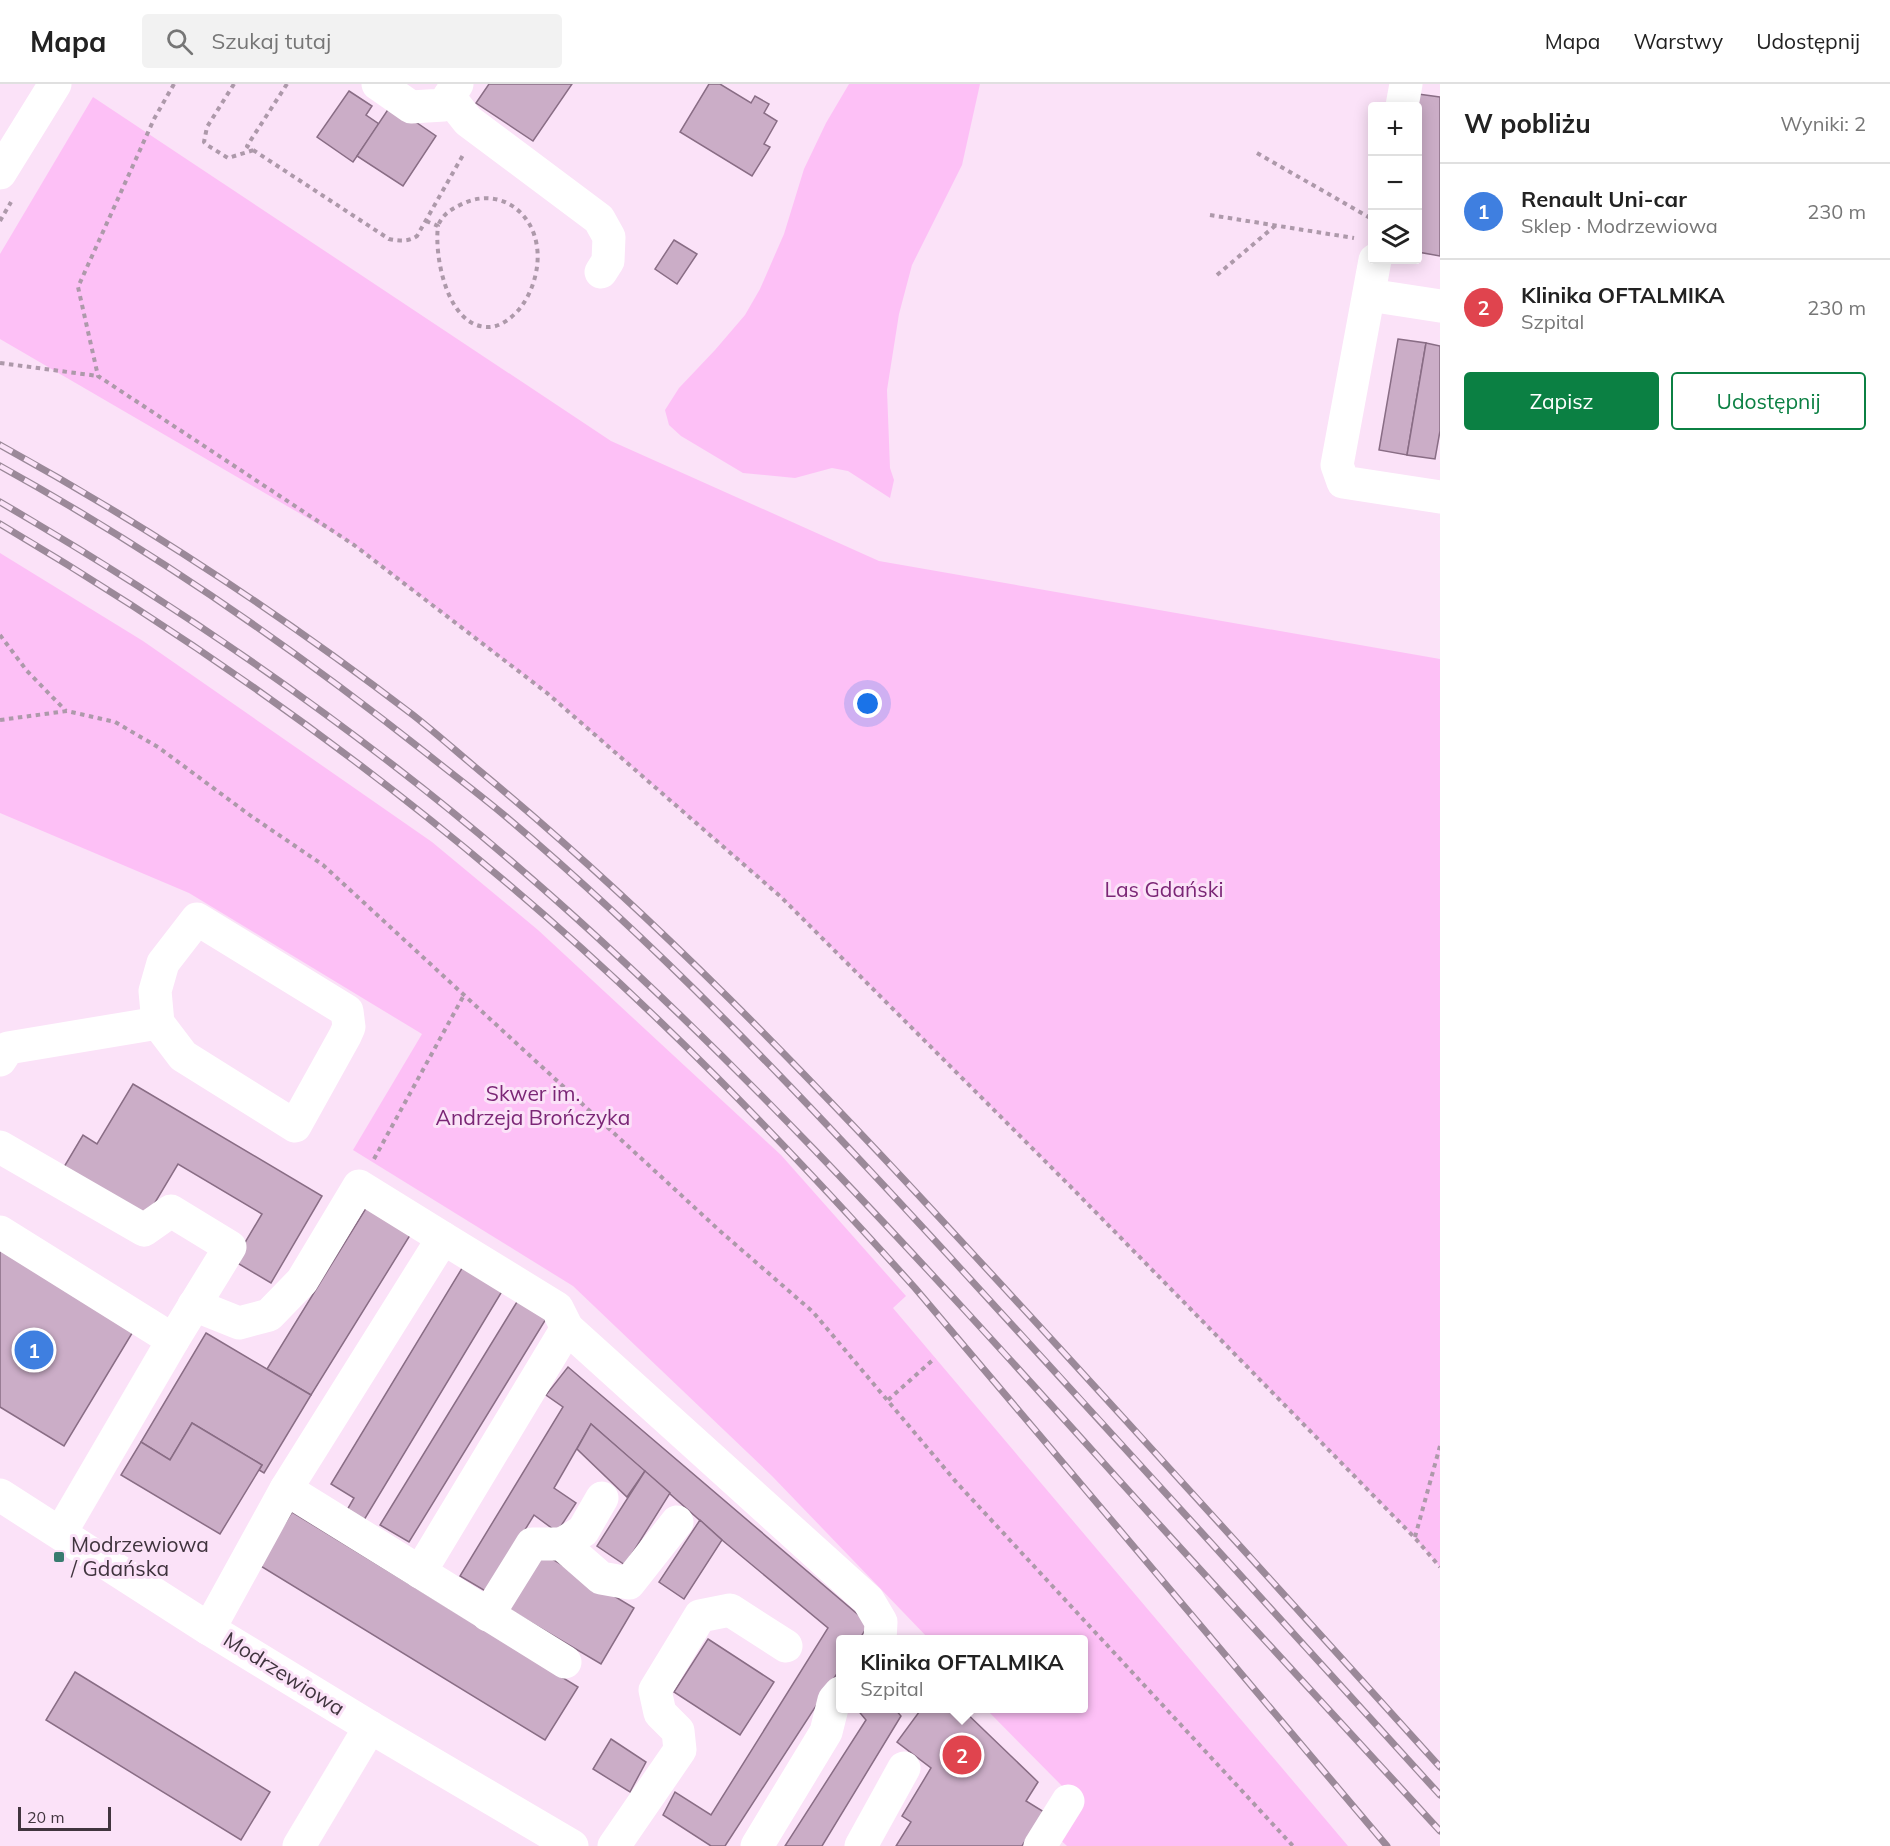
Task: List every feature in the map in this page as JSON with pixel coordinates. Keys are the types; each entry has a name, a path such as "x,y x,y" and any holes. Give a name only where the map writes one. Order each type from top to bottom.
{"street":[{"path":"0,173 54,84"},
{"path":"378,84 411,107 444,105 453,91"},
{"path":"1403,102 1406,84"},
{"path":"453,91 468,121 599,219 609,237 608,261 601,272"},
{"path":"1368,264 1369,295 1337,465 1343,482 1440,497"},
{"path":"1369,295 1440,306"},
{"path":"197,920 347,1011 349,1018 349,1027 345,1036 295,1126 183,1056 158,1023 155,991 163,963 197,920"},
{"path":"0,1060 8,1048 158,1023"},
{"path":"0,1147 144,1230 171,1211 230,1247 61,1532"},
{"path":"194,1305 239,1323 269,1315 302,1281 359,1186 557,1308 567,1328 868,1600 881,1622 880,1635"},
{"path":"0,1232 173,1340"},
{"path":"209,1629 286,1489 443,1238"},
{"path":"420,1572 567,1328"},
{"path":"286,1489 565,1662"},
{"name":"Modrzewiowa","path":"0,1495 209,1629 572,1846"},
{"path":"488,1615 532,1544 562,1544 584,1531 602,1498"},
{"path":"562,1544 601,1578 629,1583 677,1522"},
{"path":"614,1846 680,1750 678,1731 660,1713 655,1690 700,1616 730,1610 786,1646"},
{"path":"757,1846 826,1732 836,1698"},
{"path":"299,1846 370,1727"},
{"path":"861,1846 904,1768"},
{"path":"1040,1846 1068,1801"}],"path":[{"path":"98,376 78,287 149,129 174,84"},
{"path":"234,84 207,127 204,142 228,158 254,150"},
{"path":"287,84 247,146 389,239 412,240 417,236 478,129"},
{"path":"1257,153 1368,217"},
{"path":"488,197 505,201 525,218 531,226 538,249 537,270 530,291 512,316 492,327 483,327 460,314 450,296 440,266 436,235 438,226 441,218 454,208 470,200 488,197"},
{"path":"1210,214 1276,225 1368,250"},
{"path":"426,221 438,226"},
{"path":"1217,275 1276,225"},
{"path":"0,363 98,376 354,545 547,693 772,889 1070,1186 1440,1566"},
{"path":"0,634 27,671 67,711"},
{"path":"0,720 67,711 115,722 158,747 251,816 323,865 720,1231 813,1312 957,1483 1293,1846"},
{"path":"359,1186 464,995"},
{"path":"888,1400 935,1358"},
{"path":"1415,1538 1440,1446"}],"green space":[{"path":"849,84 980,84 962,165 912,265 899,314 887,390 890,468 894,480 890,498 848,471 832,468 795,478 743,473 681,436 669,425 665,410 679,388 745,315 760,289 784,234 804,169 826,123"},
{"name":"Las Gdański","path":"93,97 611,441 879,561 1440,659 1440,1567 1415,1538 1070,1186 781,897 547,693 354,545 0,339 0,254"},
{"name":"Skwer im. Andrzeja Brończyka","path":"0,553 143,641 432,842 538,930 781,1155 906,1296 893,1308 1348,1846 1067,1846 1054,1834 1066,1790 990,1713 1088,1713 1088,1635 925,1635 772,1476 573,1286 353,1150 422,1034 189,893 0,813"}],"building":[{"path":"489,84 572,84 533,141 476,103"},
{"path":"709,84 720,84 751,103 755,96 769,104 764,113 777,121 764,144 770,147 752,176 680,132"},
{"path":"349,91 372,106 366,115 379,124 353,162 317,137"},
{"path":"1418,94 1440,97 1440,256 1422,253 1422,102 1418,102"},
{"path":"391,105 436,136 403,186 357,156"},
{"path":"674,240 697,254 677,284 655,269"},
{"path":"1398,339 1426,343 1407,455 1379,450"},
{"path":"1426,343 1440,346 1440,431 1435,459 1407,455"},
{"path":"133,1084 322,1196 271,1283 234,1261 262,1214 178,1164 147,1216 64,1167 83,1135 97,1144"},
{"path":"368,1205 412,1232 311,1395 267,1369"},
{"path":"0,1243 137,1325 64,1446 0,1407"},
{"path":"464,1265 504,1288 364,1520 347,1510 354,1498 331,1484"},
{"path":"520,1297 549,1314 409,1542 380,1525"},
{"path":"206,1333 311,1395 264,1473 259,1470 262,1465 192,1423 170,1460 141,1442"},
{"path":"568,1367 869,1624 862,1635 836,1635 836,1675 725,1846 711,1846 663,1815 675,1792 711,1815 828,1628 722,1540 591,1424 554,1488 576,1503 557,1532 534,1515 487,1592 460,1576 563,1407 546,1395"},
{"path":"192,1423 262,1465 220,1534 121,1475 141,1442 170,1460"},
{"path":"591,1424 645,1471 627,1497 577,1449"},
{"path":"645,1471 670,1493 625,1565 597,1546"},
{"path":"292,1512 578,1687 545,1740 259,1565"},
{"path":"700,1520 722,1540 684,1599 659,1582"},
{"path":"539,1551 634,1608 601,1664 505,1607"},
{"path":"708,1639 774,1682 740,1735 674,1692"},
{"path":"75,1672 270,1792 241,1840 46,1720"},
{"path":"860,1713 898,1713 901,1716 822,1846 785,1846 866,1720"},
{"path":"918,1713 966,1713 1038,1782 1026,1801 1044,1812 1022,1846 896,1846 911,1822 902,1816 931,1768 897,1742"},
{"path":"611,1739 646,1762 630,1792 593,1769"}],"railway":[{"path":"0,445 107,506 211,572 364,678 422,722 608,882 729,998 904,1179 1440,1767"},
{"path":"0,466 111,531 272,637 495,807 624,922 739,1034 851,1150 1440,1795"},
{"path":"0,502 133,583 263,669 450,810 589,929 741,1075 887,1226 1440,1831"},
{"path":"0,524 195,647 320,735 442,829 501,878 663,1024 816,1180 915,1288 1387,1846"}],"place":[{"name":"Renault Uni-car","path":"34,1350"},
{"name":"Modrzewiowa / Gdańska","path":"59,1557"},
{"name":"Klinika OFTALMIKA","path":"962,1755"}]}
